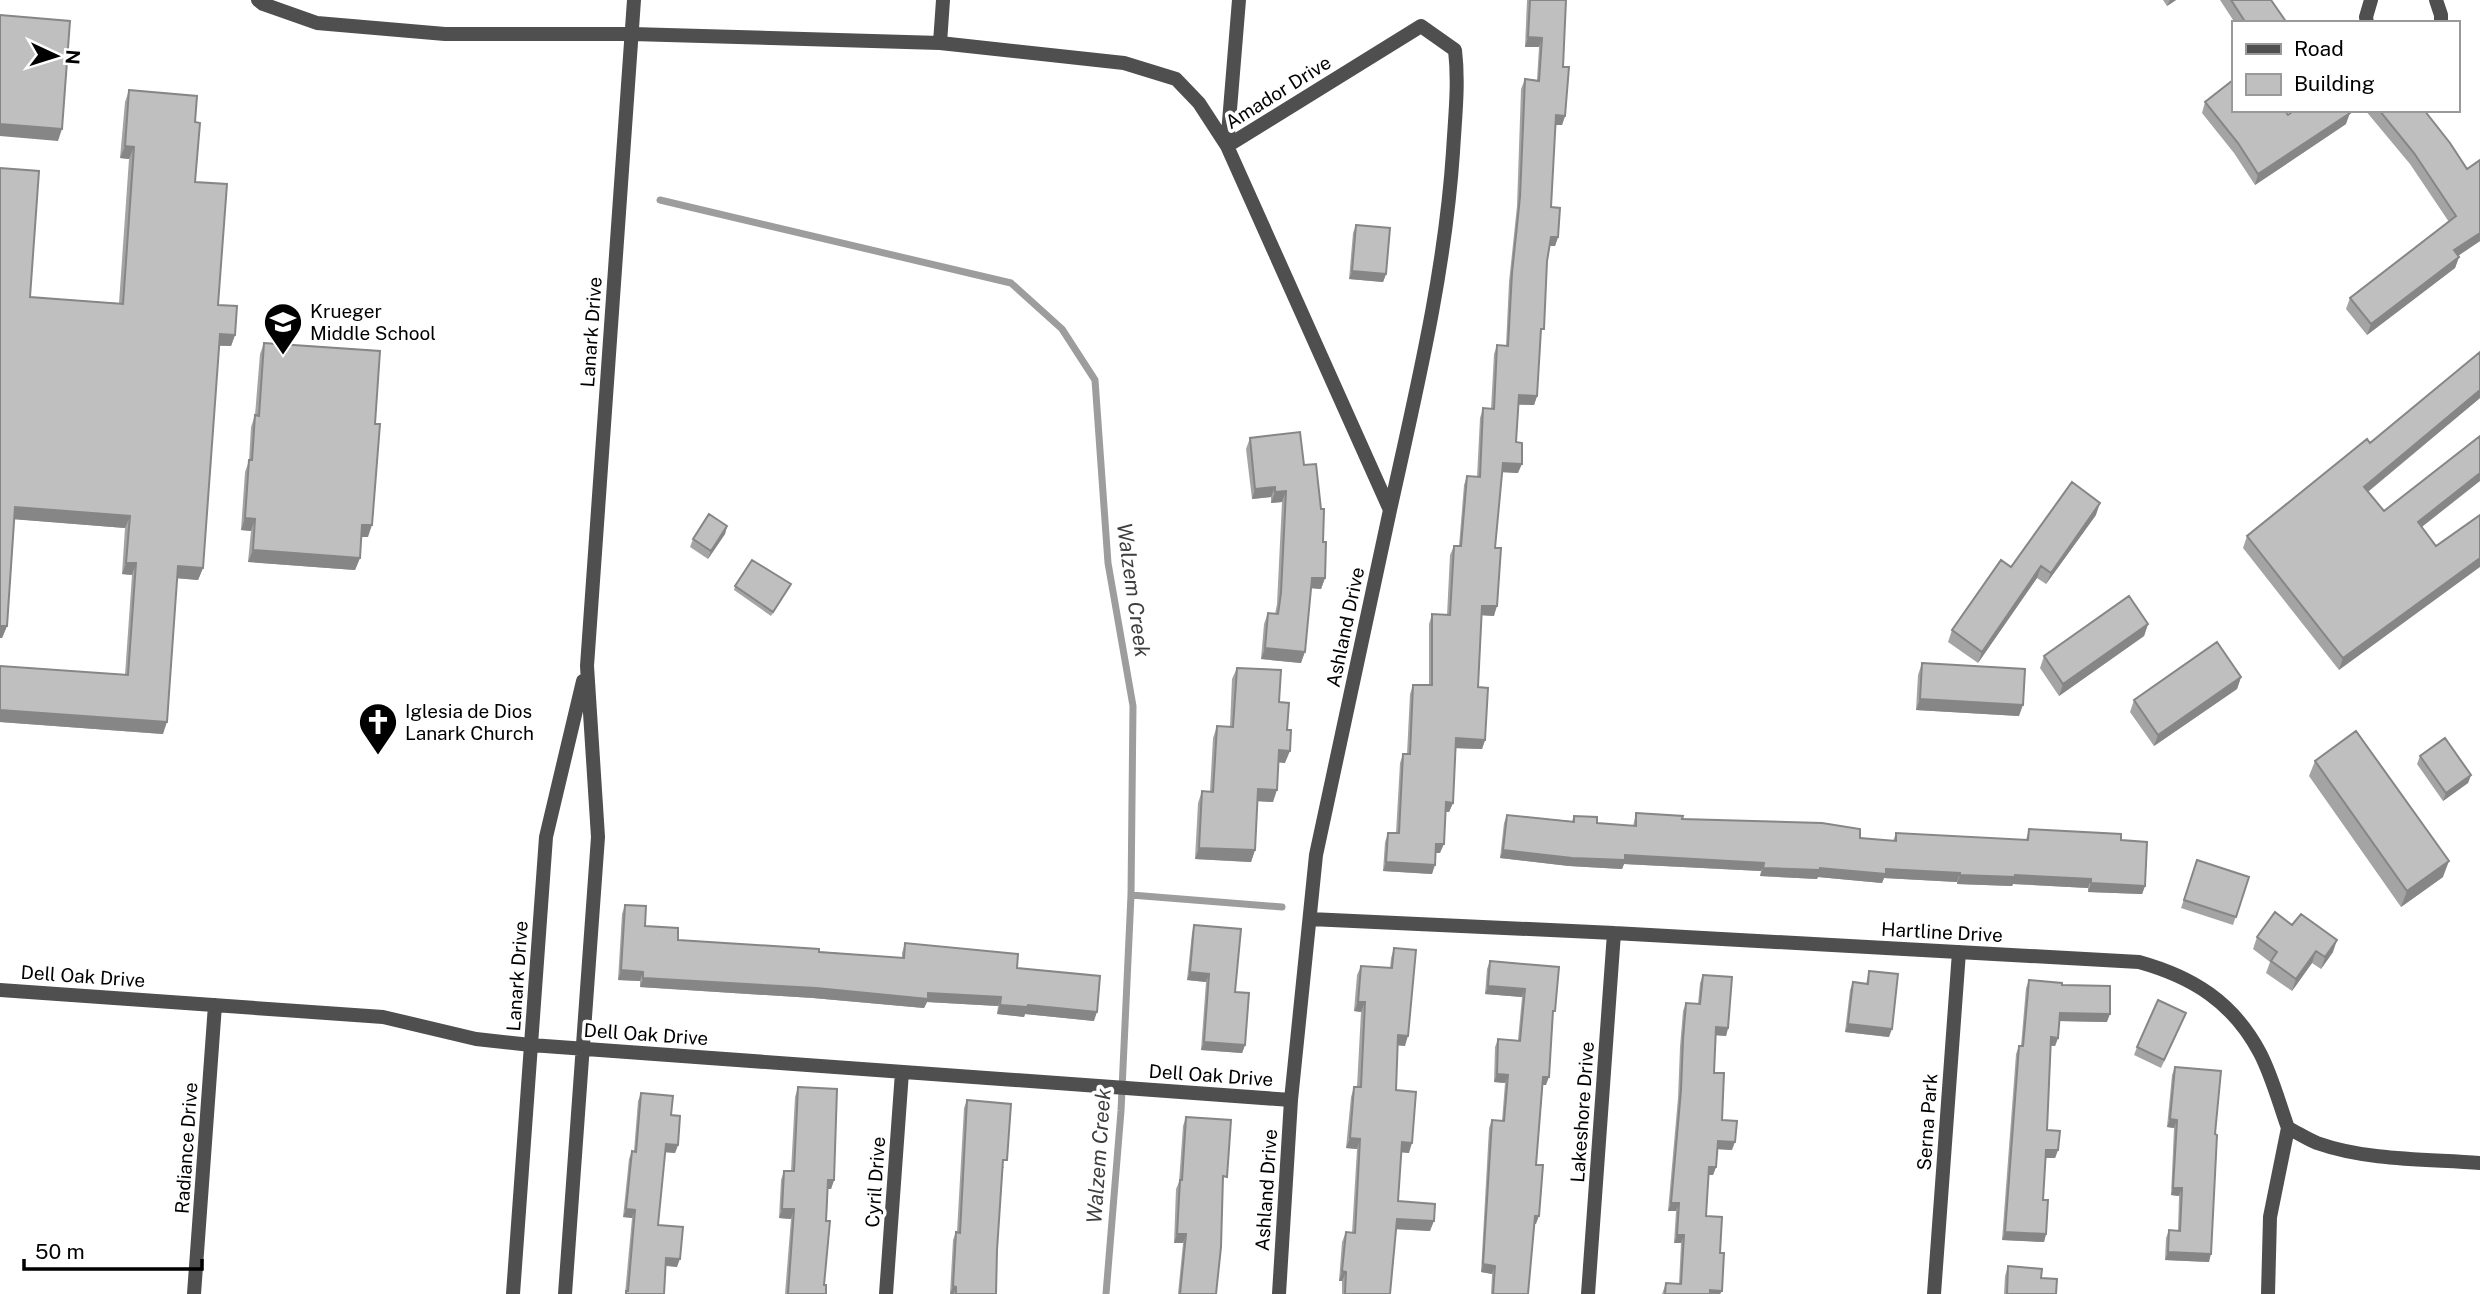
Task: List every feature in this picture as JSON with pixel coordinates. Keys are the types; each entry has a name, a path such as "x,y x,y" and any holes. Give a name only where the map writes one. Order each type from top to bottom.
{"street":[{"name":"Lanark Drive","path":"565,1294 598,837 587,666 634,0"},
{"path":"940,43 943,0"},
{"path":"1239,0 1227,146 1390,510"},
{"path":"2367,21 2371,0"},
{"path":"2436,0 2441,21"},
{"name":"Amador Drive","path":"262,1 317,23 445,34 632,34 940,43 1124,63 1176,79 1199,103 1227,146 1421,26 1455,50 1458,79 1451,186 1434,310 1390,510"},
{"name":"Ashland Drive","path":"1279,1294 1291,1100 1316,855 1390,510"},
{"name":"Lanark Drive","path":"513,1294 547,837 587,666"},
{"name":"Hartline Drive","path":"1310,919 2139,962 2172,971 2203,988 2229,1010 2260,1052 2288,1128"},
{"name":"Lakeshore Drive","path":"1588,1294 1614,933"},
{"name":"Serna Park","path":"1934,1294 1959,952"},
{"name":"Dell Oak Drive","path":"0,990 383,1017 476,1039 531,1045 1291,1100"},
{"name":"Radiance Drive","path":"194,1294 215,1005"},
{"name":"Cyril Drive","path":"886,1294 902,1072"},
{"path":"2268,1294 2270,1217 2288,1128 2315,1142 2340,1149 2384,1156 2480,1163"}],"building":[{"path":"1530,0 1566,0 1563,67 1569,67 1565,116 1556,115 1551,207 1560,208 1558,237 1551,237 1547,261 1537,396 1519,395 1516,442 1522,443 1522,464 1503,463 1495,548 1501,548 1497,606 1482,606 1478,687 1488,688 1485,740 1456,738 1453,803 1446,802 1444,844 1436,844 1435,865 1386,862 1388,833 1399,833 1403,754 1410,754 1413,685 1432,685 1432,614 1450,615 1454,546 1461,546 1467,476 1480,477 1483,408 1494,409 1497,345 1508,346 1520,197 1525,79 1539,81 1542,38 1528,37"},
{"path":"2231,0 2271,0 2286,21 2245,21"},
{"path":"0,15 70,21 62,129 0,124"},
{"path":"2232,81 2232,112 2286,112 2288,115 2292,112 2350,113 2258,174 2238,143 2205,102"},
{"path":"129,90 197,96 195,122 200,123 195,182 227,184 218,305 237,306 235,335 220,334 203,568 178,566 167,722 0,710 0,666 128,675 136,563 126,563 130,516 15,507 7,626 0,626 0,168 39,171 30,297 123,304 134,147 125,146"},
{"path":"2381,112 2426,112 2467,169 2480,160 2480,233 2454,250 2459,257 2371,324 2350,298 2456,216 2414,153"},
{"path":"1356,225 1390,228 1386,274 1352,271"},
{"path":"264,343 380,351 375,424 380,424 372,525 362,525 360,558 253,550 255,519 245,518 255,415 259,416"},
{"path":"2480,352 2480,390 2364,487 2384,511 2480,436 2480,473 2418,522 2436,546 2480,515 2480,558 2343,658 2247,536 2367,439 2370,443"},
{"path":"1300,432 1304,465 1316,464 1321,509 1324,509 1323,542 1326,542 1325,578 1312,578 1305,652 1265,648 1268,613 1278,614 1281,593 1286,491 1275,492 1275,487 1255,489 1250,438"},
{"path":"2072,482 2100,503 2051,573 2041,566 1982,652 1952,630 2001,560 2011,567"},
{"path":"709,514 727,526 711,551 693,539"},
{"path":"752,560 791,584 773,612 735,586"},
{"path":"2129,596 2148,624 2063,684 2044,656"},
{"path":"2217,642 2241,677 2158,735 2134,700"},
{"path":"1922,663 2025,669 2023,705 1920,699"},
{"path":"1237,668 1281,670 1279,702 1289,703 1287,730 1291,730 1290,751 1279,750 1277,790 1258,789 1255,850 1199,848 1202,791 1213,792 1217,726 1233,727"},
{"path":"2356,731 2449,861 2407,891 2315,761"},
{"path":"2445,738 2471,775 2446,793 2420,756"},
{"path":"1636,813 1683,816 1682,819 1822,823 1860,829 1860,838 1896,841 1896,833 2028,840 2029,829 2121,834 2121,840 2147,842 2145,886 2091,883 2091,879 2015,875 1960,875 1886,869 1886,874 1820,868 1763,868 1764,863 1625,855 1625,860 1572,858 1503,850 1507,815 1574,822 1574,816 1597,817 1597,823 1636,826"},
{"path":"2197,860 2249,877 2236,917 2184,900"},
{"path":"625,905 646,906 645,926 678,928 678,940 819,949 819,952 904,958 905,943 1018,954 1017,968 1100,976 1097,1012 1000,1005 1001,997 928,993 928,999 816,988 643,978 643,972 621,970"},
{"path":"2275,912 2292,925 2301,914 2337,940 2325,957 2316,951 2296,979 2271,961 2277,952 2257,937"},
{"path":"1194,925 1241,929 1235,992 1249,993 1245,1045 1204,1042 1209,974 1190,972"},
{"path":"1394,948 1416,950 1408,1036 1398,1035 1396,1090 1416,1092 1412,1143 1402,1142 1398,1201 1435,1204 1434,1221 1397,1219 1390,1294 1345,1294 1346,1272 1342,1271 1346,1232 1355,1233 1360,1139 1350,1138 1354,1087 1361,1087 1365,1002 1358,1002 1361,966 1392,968"},
{"path":"1490,961 1559,967 1549,1077 1543,1077 1536,1165 1543,1165 1528,1294 1493,1294 1495,1266 1483,1264 1492,1120 1504,1121 1508,1075 1497,1074 1498,1039 1520,1041 1525,989 1488,986"},
{"path":"1869,971 1898,974 1892,1029 1848,1024 1853,982 1868,984"},
{"path":"1703,975 1732,977 1728,1028 1716,1027 1714,1073 1724,1073 1722,1120 1737,1121 1735,1142 1718,1141 1716,1167 1709,1167 1706,1216 1722,1217 1722,1291 1710,1290 1710,1294 1665,1294 1666,1283 1681,1284 1684,1235 1677,1235 1679,1203 1671,1203 1686,1003 1700,1004"},
{"path":"2029,980 2062,985 2110,986 2110,1014 2060,1013 2058,1038 2051,1037 2047,1130 2060,1131 2058,1150 2046,1150 2043,1200 2048,1200 2046,1234 2005,1232 2019,1046 2023,1046"},
{"path":"2158,1000 2186,1013 2164,1060 2137,1047"},
{"path":"2175,1067 2221,1071 2215,1134 2211,1254 2168,1252 2169,1230 2180,1231 2182,1188 2173,1188 2177,1120 2170,1119"},
{"path":"798,1087 837,1089 834,1180 828,1180 826,1221 830,1221 824,1285 826,1294 788,1294 794,1209 782,1209 784,1171 794,1171"},
{"path":"641,1093 673,1096 671,1115 680,1116 678,1145 666,1144 658,1225 683,1227 680,1259 666,1258 664,1294 626,1294 635,1210 626,1209 632,1151 636,1152"},
{"path":"967,1100 1011,1104 1007,1160 1003,1160 996,1294 956,1294 956,1287 953,1286 956,1232 960,1233"},
{"path":"1186,1117 1231,1120 1227,1177 1223,1176 1221,1247 1216,1294 1180,1294 1186,1234 1177,1234"},
{"path":"2008,1266 2042,1269 2041,1278 2057,1279 2056,1294 2007,1294"}],"waterway":[{"name":"Walzem Creek","path":"660,200 1011,283 1062,329 1095,380 1108,563 1133,706 1131,895 1121,1111 1106,1294"},
{"path":"1131,895 1282,907"}],"place":[{"name":"Krueger Middle School","path":"283,356"},
{"name":"Iglesia de Dios Lanark Church","path":"378,756"}]}
